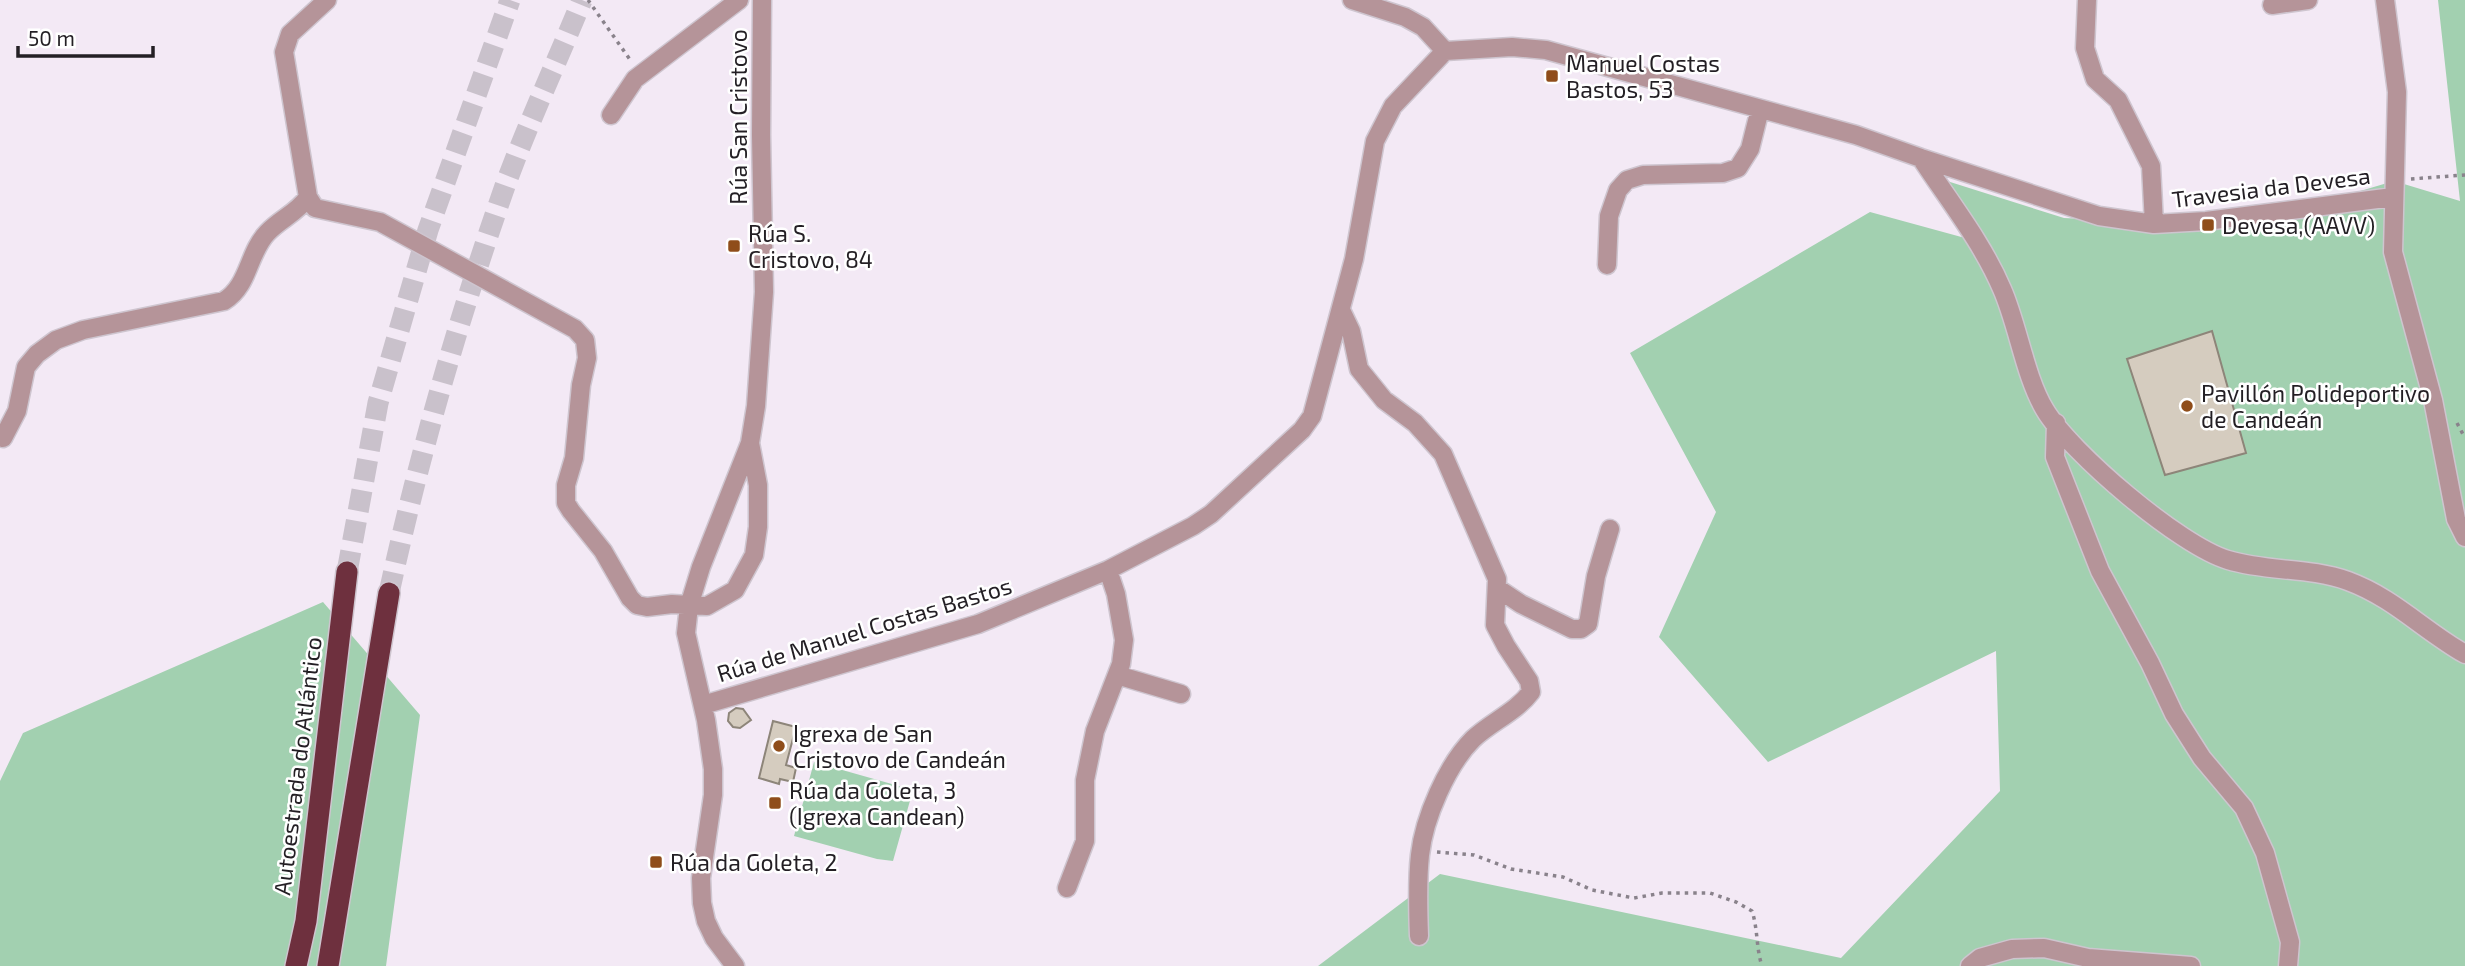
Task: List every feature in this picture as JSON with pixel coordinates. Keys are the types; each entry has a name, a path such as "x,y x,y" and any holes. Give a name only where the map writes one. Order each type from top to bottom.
{"highway":[{"name":"Autoestrada do Atlántico","path":"296,966 306,921 347,572"},
{"path":"328,966 389,593"}],"street":[{"path":"327,0 290,34 284,52 308,197 315,208 380,222 575,329 585,340 587,358 581,385 574,458 566,485 566,503 603,551 637,606 689,606"},
{"path":"611,115 635,79 739,0"},
{"name":"Rúa San Cristovo","path":"735,966 714,938 702,903 701,878 713,795 711,748 685,634 689,606 710,540 750,443 761,355 764,292 762,0"},
{"path":"1352,0 1405,16 1423,27 1445,51"},
{"name":"Travesia da Devesa","path":"2087,0 2085,48 2095,79 2118,100 2151,166 2154,224"},
{"path":"2272,5 2308,0"},
{"path":"2385,0 2397,92 2393,252 2433,400 2456,519 2465,537"},
{"name":"Travesia da Devesa","path":"1445,51 1512,47 1546,50 1856,135 2099,216 2154,224 2206,221 2394,189"},
{"name":"Rúa de Manuel Costas Bastos","path":"703,705 978,624 1108,570 1194,526 1211,514 1302,430 1312,416 1354,259 1380,128 1393,106 1445,51"},
{"path":"1607,265 1609,216 1618,190 1628,180 1643,176 1723,173 1738,168 1750,149 1759,109"},
{"path":"1921,158 1988,259 2003,292 2045,410 2074,445 2132,499 2194,544 2225,560 2346,581 2386,598 2444,642 2465,654"},
{"path":"3,438 18,411 26,367 37,354 56,340 83,330 224,301 233,296 267,233 301,208 308,197"},
{"path":"1341,310 1351,331 1359,369 1384,400 1415,423 1443,454 1497,579 1495,625 1529,681 1531,692 1524,701 1474,739 1455,761 1440,790 1420,852 1419,936"},
{"path":"2056,423 2055,457 2100,570 2174,714 2202,758 2244,808 2265,853 2290,942 2288,966"},
{"name":"Rúa San Cristovo","path":"689,606 707,606 734,590 754,555 758,527 758,485 750,443"},
{"path":"1496,588 1521,604 1572,629 1581,629 1588,624 1591,597 1611,529"},
{"path":"1067,888 1085,841 1085,780 1095,731 1121,664 1124,639 1116,594 1108,570"},
{"path":"1117,675 1181,694"},
{"path":"1970,966 1980,958 2012,949 2044,948 2088,958 2191,966"}],"path":[{"path":"588,0 641,74"},
{"path":"2394,189 2465,175"},
{"path":"1420,852 1474,855 1511,869 1563,877 1592,890 1634,898 1662,893 1710,893 1737,902 1752,911 1756,924 1757,951 1762,966"}],"green space":[{"path":"2438,0 2465,0 2465,966 1318,966 1440,874 1841,958 2000,791 1996,651 1768,762 1659,637 1716,512 1630,353 1870,212 1976,241 1947,181 2064,218 2208,225 2296,210 2394,181 2460,201"},
{"path":"323,602 420,715 386,966 0,966 0,781 23,733"},
{"path":"814,762 913,790 893,861 794,836"}],"building":[{"name":"Pavillón Polideportivo de Candeán","path":"2212,331 2246,453 2165,475 2127,359"},
{"path":"736,708 743,709 751,720 740,728 733,727 728,721 729,713"},
{"name":"Igrexa de San Cristovo de Candeán","path":"773,721 796,727 786,765 796,768 793,782 780,779 779,784 759,778"}],"tunnel":[{"path":"347,572 378,403 428,230 510,0"},
{"path":"389,593 426,439 471,287 514,162 582,0"}],"place":[{"name":"Manuel Costas Bastos, 53","path":"1552,76"},
{"name":"Devesa,(AAVV)","path":"2208,225"},
{"name":"Rúa S. Cristovo, 84","path":"734,246"},
{"name":"Pavillón Polideportivo de Candeán","path":"2187,406"},
{"name":"Igrexa de San Cristovo de Candeán","path":"779,746"},
{"name":"Rúa da Goleta, 3 (Igrexa Candean)","path":"775,803"},
{"name":"Rúa da Goleta, 2","path":"656,862"}]}
